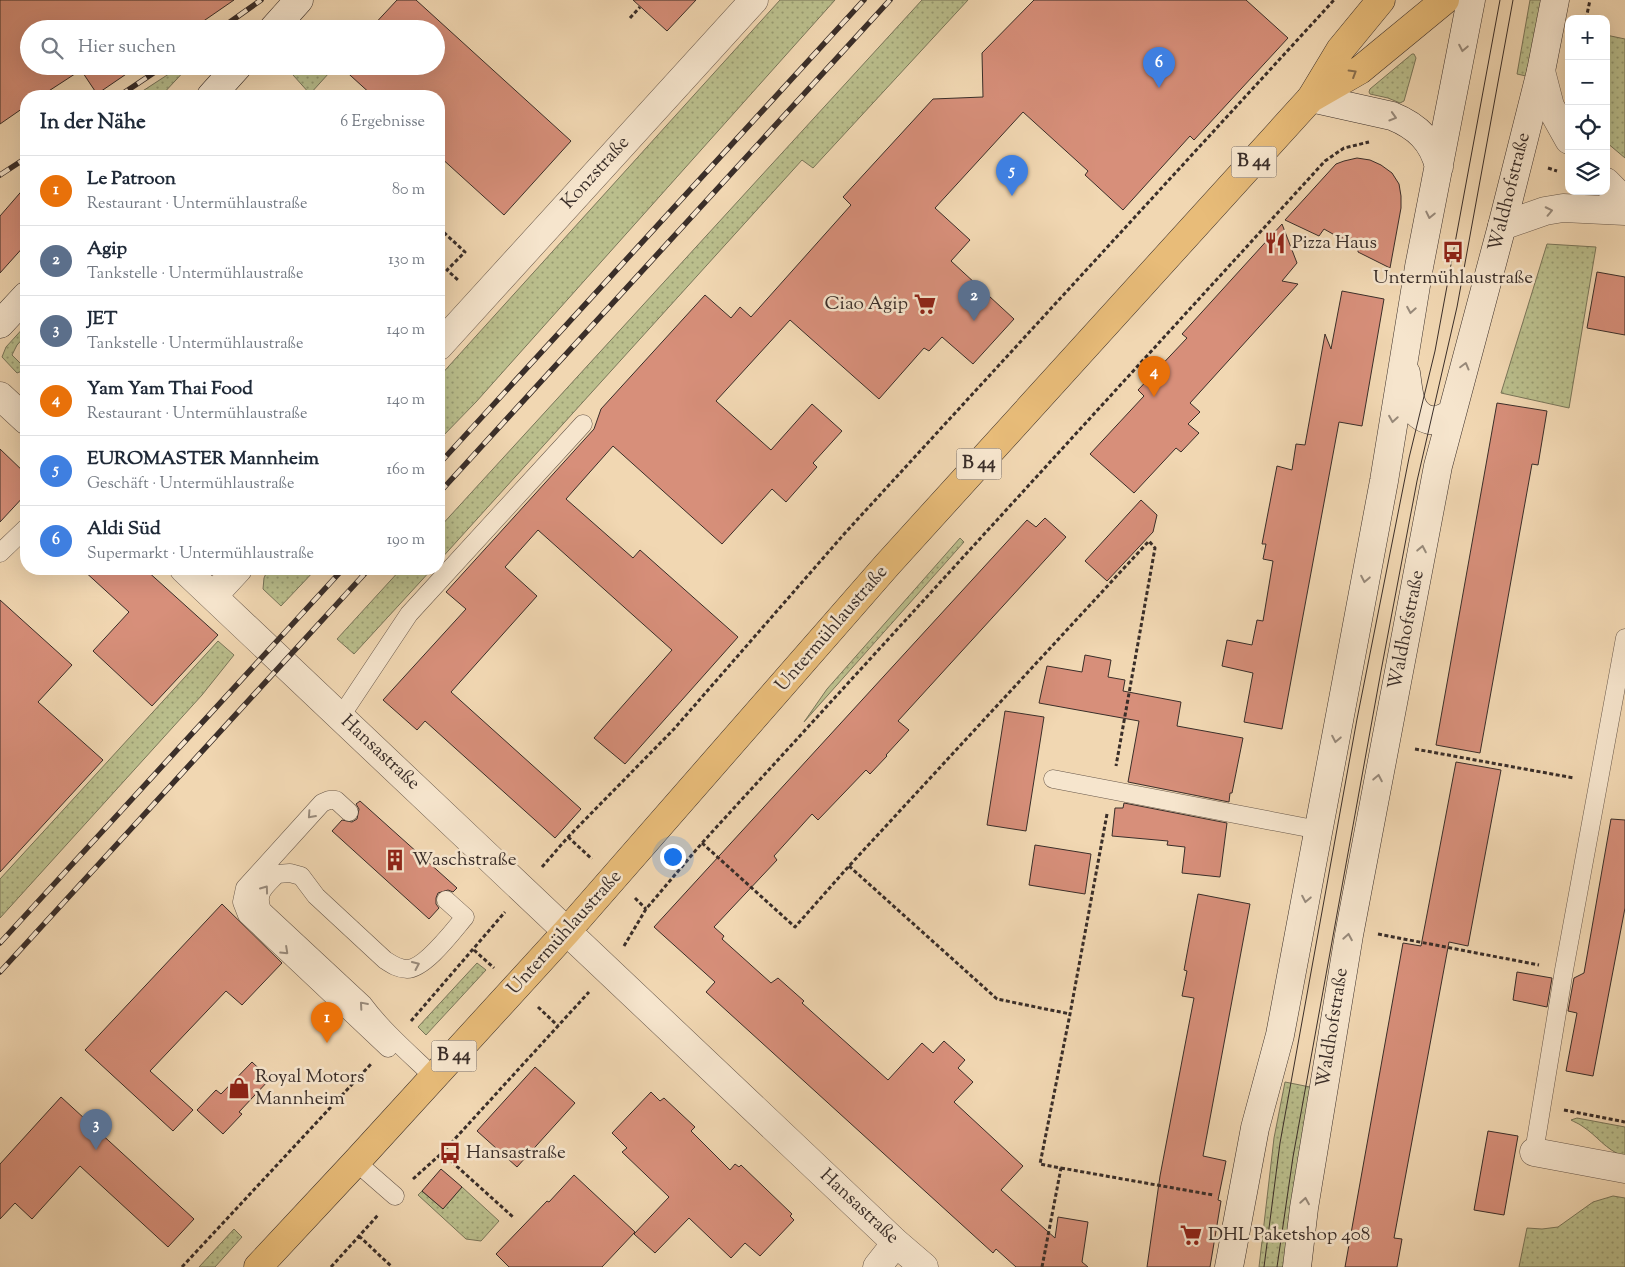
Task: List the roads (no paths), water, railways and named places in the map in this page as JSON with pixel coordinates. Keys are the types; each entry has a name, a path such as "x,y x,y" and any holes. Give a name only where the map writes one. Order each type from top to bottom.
{"main road":[{"name":"Untermühlaustraße","path":"258,1267 568,930 887,565 1312,98 1340,50 1381,0"},
{"name":"Untermühlaustraße","path":"1312,98 1360,70 1445,0"}],"street":[{"path":"281,20 299,0"},
{"name":"Konzstraße","path":"445,339 754,0"},
{"path":"1229,1267 1240,1200 1255,1128 1280,1034 1319,830 1384,481 1419,267 1471,0"},
{"name":"Waldhofstraße","path":"1297,1267 1304,1208 1349,935 1438,466 1541,71 1555,0"},
{"path":"1541,71 1550,106 1565,133"},
{"path":"216,90 230,75"},
{"path":"1312,98 1392,116 1405,121 1425,136 1432,146 1440,167"},
{"path":"1610,186 1625,201"},
{"path":"1502,226 1545,210 1563,208 1625,211"},
{"path":"0,324 20,302"},
{"path":"1404,354 1410,401 1415,411 1423,418 1432,420 1444,419 1452,413"},
{"path":"0,396 20,414"},
{"name":"Hansastraße","path":"190,575 568,930 896,1243 924,1267"},
{"path":"213,596 232,575"},
{"path":"1534,1152 1625,1169"},
{"path":"877,1267 896,1243"}],"lane":[{"path":"445,575 583,424"},
{"path":"0,553 20,534"},
{"path":"341,716 409,614 445,575"},
{"path":"1534,1152 1564,970 1625,638"},
{"path":"1053,779 1319,830"},
{"path":"349,812 336,800 322,803 245,888 242,902 247,915 430,1081"},
{"path":"430,1081 363,1004 262,910 258,900 261,891 277,874 290,873 301,876 316,896 385,960 394,966 406,969 415,968 427,960 465,917 446,900"},
{"path":"356,1162 395,1196"}],"tram line":[{"path":"1264,1267 1280,1143 1357,719 1409,458 1435,351 1500,0"},
{"path":"1277,1267 1293,1157 1381,671 1417,481 1457,307 1513,0"}],"railway":[{"path":"233,20 261,0"},
{"path":"445,457 864,0"},
{"path":"445,486 890,0"},
{"path":"128,90 150,75"},
{"path":"0,175 20,162"},
{"path":"0,943 337,575"},
{"path":"0,972 364,575"}],"place":[{"name":"Aldi Süd","path":"1159,88"},
{"name":"EUROMASTER Mannheim","path":"1012,196"},
{"name":"Pizza Haus","path":"1275,243"},
{"name":"Untermühlaustraße","path":"1453,252"},
{"name":"Ciao Agip","path":"925,304"},
{"name":"Agip","path":"974,321"},
{"name":"Yam Yam Thai Food","path":"1154,397"},
{"name":"Waschstraße","path":"395,860"},
{"name":"Le Patroon","path":"327,1043"},
{"name":"Royal Motors Mannheim","path":"239,1088"},
{"name":"JET","path":"96,1150"},
{"name":"Hansastraße","path":"450,1153"},
{"name":"DHL Paketshop 408","path":"1191,1235"}]}
